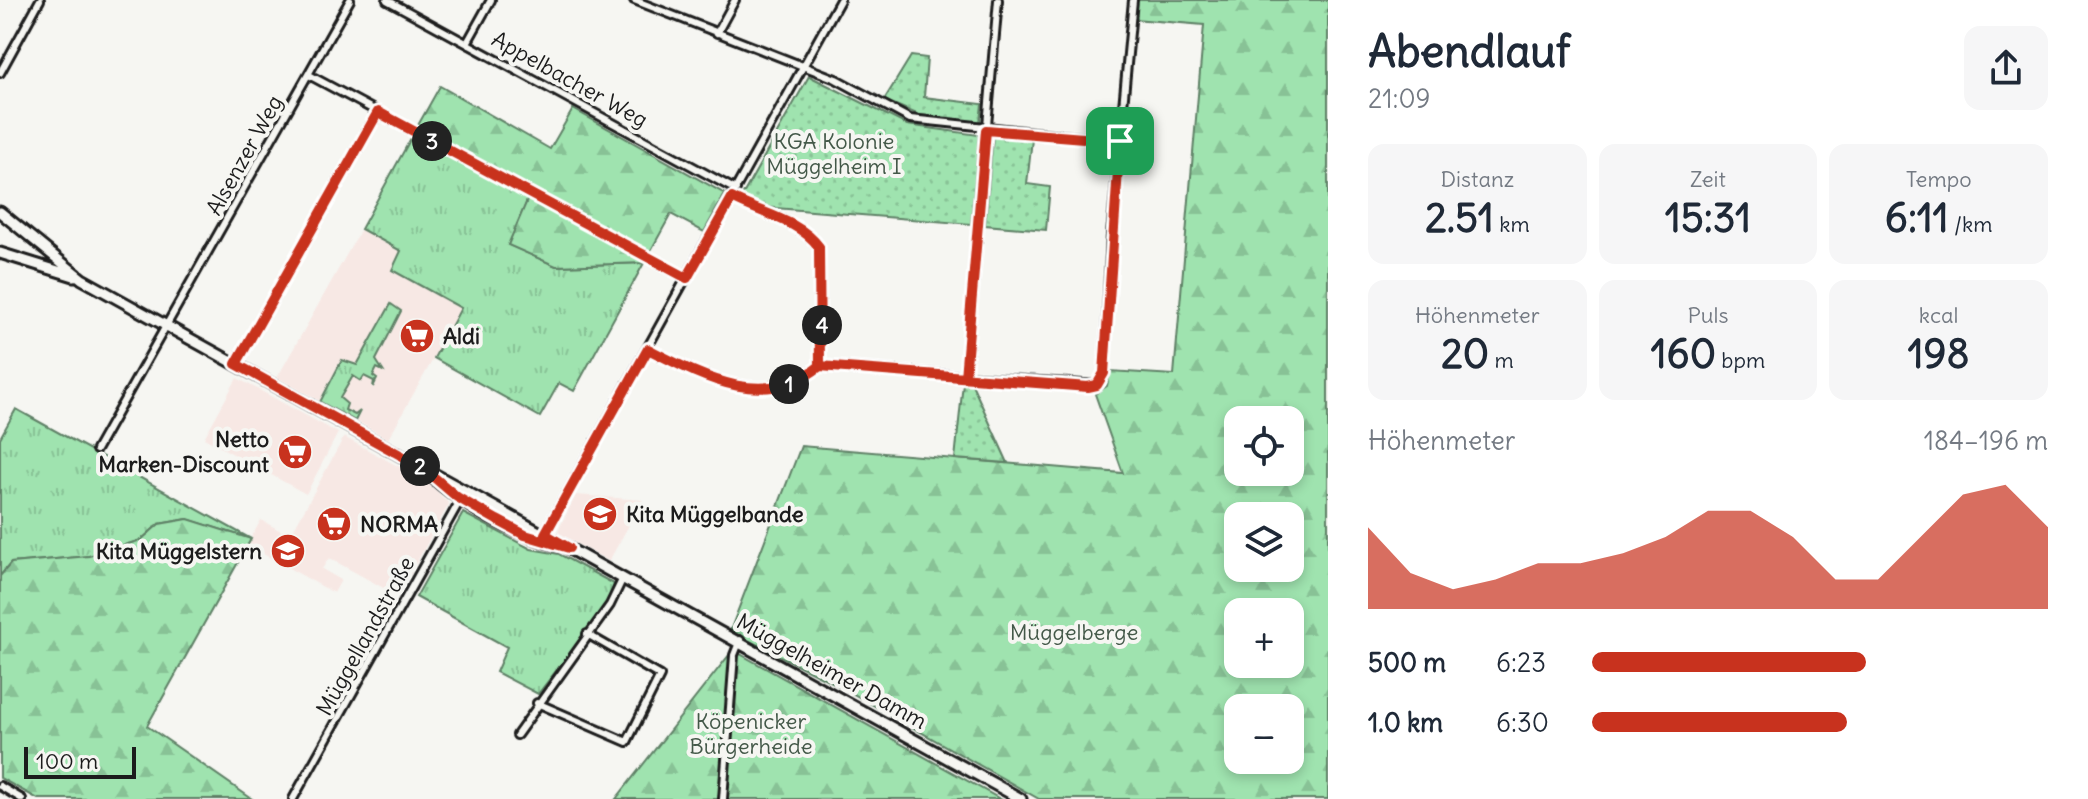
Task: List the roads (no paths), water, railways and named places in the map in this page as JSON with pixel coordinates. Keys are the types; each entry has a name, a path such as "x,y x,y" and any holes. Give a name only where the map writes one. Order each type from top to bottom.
{"main road":[{"path":"0,212 82,279"},
{"path":"0,253 82,279"},
{"name":"Müggelheimer Damm","path":"82,279 422,467 464,495 740,640 1021,799"}],"street":[{"path":"0,73 40,0"},
{"name":"Alsenzer Weg","path":"96,450 165,325 223,230 350,0"},
{"name":"Appelbacher Weg","path":"387,0 736,190"},
{"path":"467,43 491,0"},
{"path":"634,0 845,83 900,116 986,130 1120,141"},
{"path":"717,33 735,0"},
{"path":"543,537 840,0"},
{"path":"965,377 998,0"},
{"path":"648,349 702,377 746,387 786,385 820,366 1097,385 1104,373 1133,0"},
{"path":"309,75 687,278"},
{"path":"236,364 378,112"},
{"path":"732,198 810,237 819,247 820,366"},
{"name":"Müggellandstraße","path":"293,799 464,495"},
{"path":"517,735 610,605 623,578"},
{"path":"537,703 627,742 660,676 587,634"},
{"path":"723,799 734,655 740,640"},
{"path":"0,786 22,799"}],"place":[{"name":"Aldi","path":"417,336"},
{"name":"Netto Marken-Discount","path":"295,452"},
{"name":"Kita Müggelbande","path":"600,514"},
{"name":"NORMA","path":"334,524"},
{"name":"Kita Müggelstern","path":"288,551"}],"park label":[{"name":"KGA Kolonie Müggelheim I","path":"834,154"},
{"name":"Müggelberge","path":"1074,632"},
{"name":"Köpenicker Bürgerheide","path":"751,734"}]}
